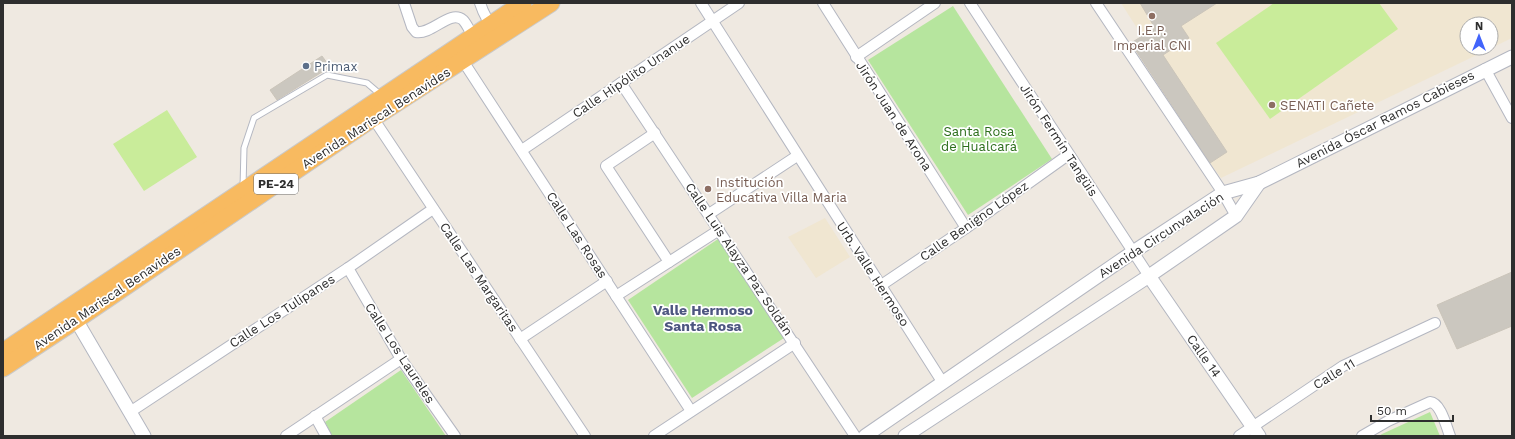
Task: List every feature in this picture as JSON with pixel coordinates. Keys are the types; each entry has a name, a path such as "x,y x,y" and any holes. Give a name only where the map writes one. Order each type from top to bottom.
{"highway":[{"name":"Avenida Mariscal Benavides","path":"3,368 72,314 243,191 523,3"},
{"name":"Avenida Mariscal Benavides","path":"3,352 72,314 551,3"}],"street":[{"path":"404,3 412,27 416,32 425,32 446,19 458,18 462,19 473,36"},
{"path":"480,3 482,11 490,25"},
{"name":"Urb. Valle Hermoso","path":"701,3 797,156 943,383"},
{"name":"Calle Hipólito Unanue","path":"522,150 740,3"},
{"name":"Jirón Juan de Arona","path":"823,3 966,228"},
{"path":"856,57 936,3"},
{"name":"Jirón Fermín Tangüis","path":"970,3 1068,155 1149,276"},
{"path":"1096,3 1223,193 1236,216"},
{"name":"Avenida Óscar Ramos Cabieses","path":"1258,183 1485,69 1512,57"},
{"name":"Calle Las Rosas","path":"463,61 690,411"},
{"path":"1485,69 1512,118"},
{"name":"Calle Luis Alayza Paz Soldán","path":"621,83 795,343 855,436"},
{"name":"Calle Las Margaritas","path":"373,118 585,436"},
{"path":"655,133 606,166 669,262"},
{"name":"Calle Benigno López","path":"880,286 966,228 1068,155"},
{"path":"708,214 797,156"},
{"name":"Avenida Circunvalación","path":"865,436 1133,252 1223,193 1258,183"},
{"name":"Avenida Circunvalación","path":"905,436 1149,276 1236,216 1258,183"},
{"name":"Calle Los Tulipanes","path":"130,412 348,268 433,209"},
{"path":"616,296 719,230"},
{"name":"Calle Los Laureles","path":"348,268 401,359 455,436"},
{"name":"Calle 14","path":"1149,276 1256,432"},
{"path":"520,339 607,281"},
{"path":"72,314 144,436"},
{"name":"Calle 11","path":"1239,436 1256,432 1343,366 1435,323"},
{"path":"654,436 795,343"},
{"path":"286,436 401,359"},
{"path":"1362,436 1388,421 1430,402 1434,402 1438,406 1450,436"},
{"path":"316,416 326,436"}],"lane":[{"path":"243,191 244,148 254,118 327,75 367,83 383,97"}],"shaded area":[{"name":"SENATI Cañete","path":"1121,3 1512,3 1512,38 1499,44 1499,16 1459,16 1459,56 1475,56 1221,178 1210,163 1142,36"},
{"path":"825,218 850,257 816,278 788,237"}],"green space":[{"path":"1274,3 1379,3 1398,29 1270,119 1216,43"},
{"name":"Santa Rosa de Hualcará","path":"953,6 1052,159 968,215 868,60"},
{"path":"167,110 197,157 144,191 113,144"},
{"path":"718,239 784,338 692,398 628,300"},
{"path":"401,370 446,436 332,436 325,422"},
{"path":"1430,412 1440,436 1379,436 1382,434"}],"building":[{"path":"1140,3 1217,3 1181,26 1189,38 1163,55 1227,152 1210,163 1131,43 1155,28"},
{"path":"322,56 330,67 277,100 270,90"},
{"path":"1512,272 1512,326 1457,349 1437,305"}],"place":[{"name":"I.E.P. Imperial CNI","path":"1152,16"},
{"name":"Primax","path":"306,66"},
{"name":"SENATI Cañete","path":"1272,105"},
{"name":"Institución Educativa Villa Maria","path":"708,189"}],"district":[{"name":"Valle Hermoso Santa Rosa","path":"703,318"}]}
